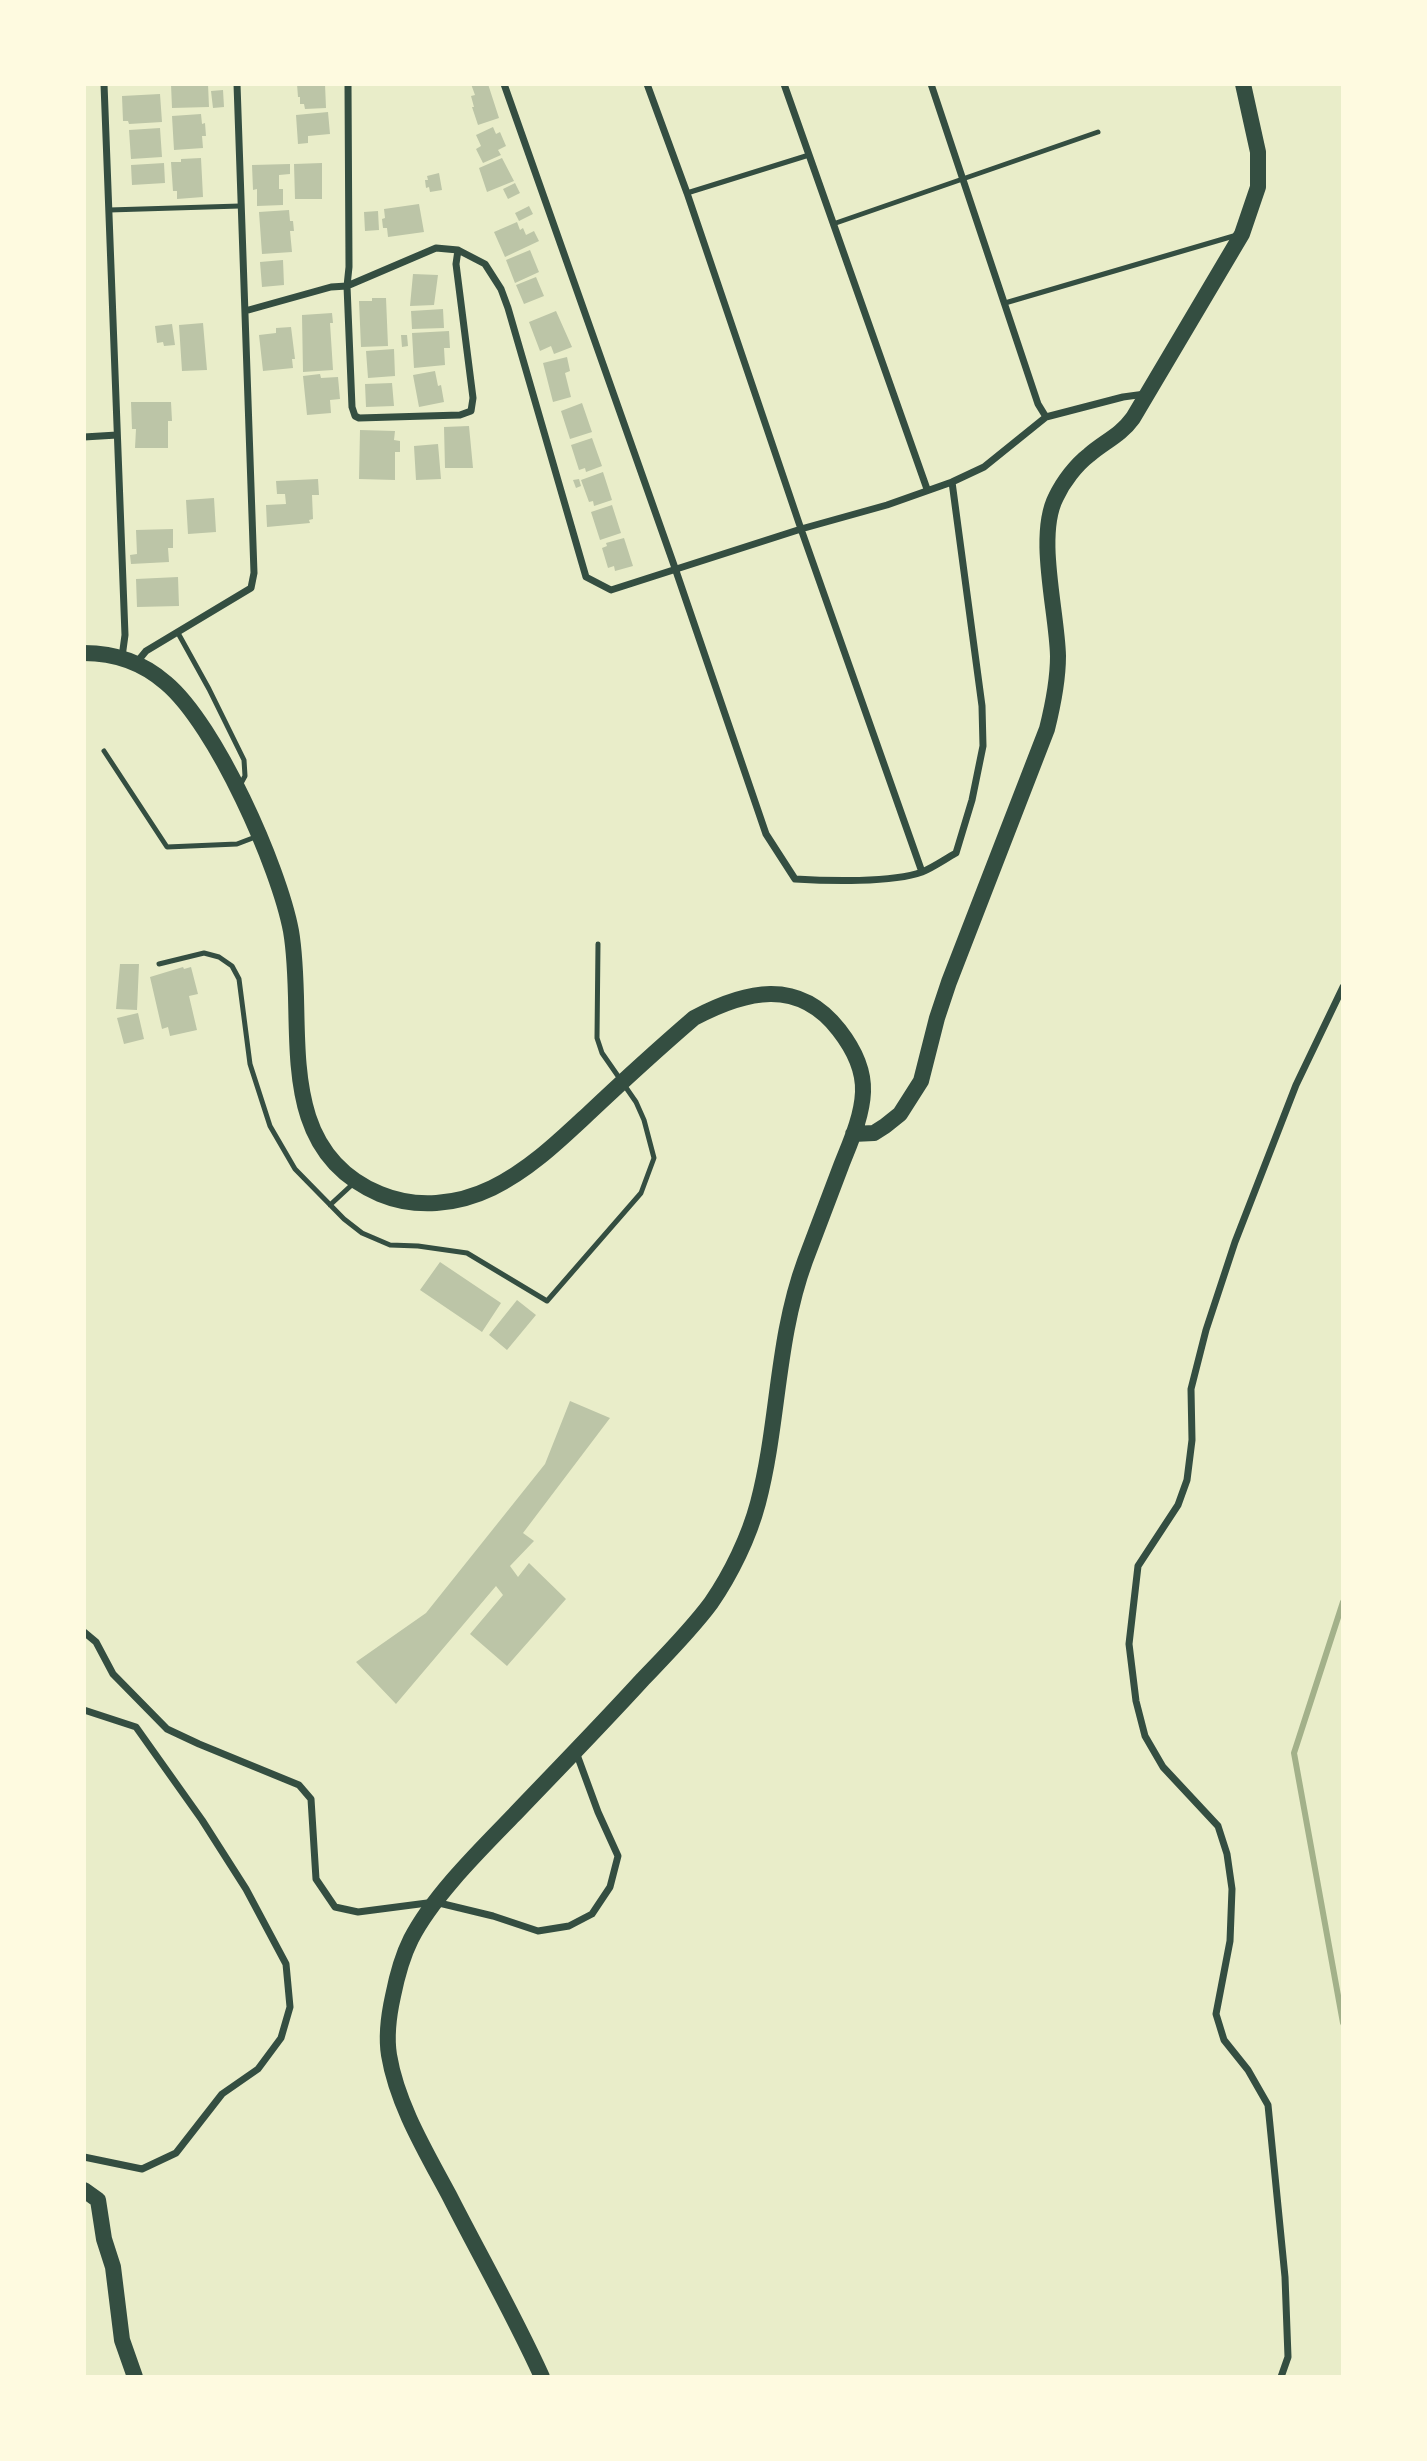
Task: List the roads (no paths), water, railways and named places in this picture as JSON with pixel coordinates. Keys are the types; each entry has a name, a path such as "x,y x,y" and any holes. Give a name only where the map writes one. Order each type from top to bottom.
{"main road":[{"path":"853,1134 874,1133 885,1126 900,1114 921,1081 949,982 1047,729 1056,691 1057,667 1048,542 1049,517 1055,498 1087,456 1123,431 1242,234 1258,187 1258,152 1243,84"},
{"path":"84,653 129,660 154,674 177,694 201,726 238,790 276,874 291,930 301,1093 312,1128 335,1164 356,1181 386,1197 411,1203 433,1204 468,1197 493,1188 540,1157 694,1018 732,999 777,993 815,1008 833,1022 848,1041 858,1061 863,1093 853,1134 803,1265 792,1302 783,1339 758,1504 746,1537 711,1602 658,1663 435,1902 412,1937 401,1961 389,2026 388,2052 395,2079 421,2143 542,2377"},
{"path":"84,2190 98,2200 104,2239 113,2267 122,2340 135,2377"}],"street":[{"path":"104,84 125,635 129,660 251,589 254,573 237,84"},
{"path":"348,84 347,286 352,407 355,415 365,419 467,414 471,411 473,398 456,264 458,250"},
{"path":"504,84 766,834 795,879 827,881 902,877 922,872 956,853 972,800 983,746 982,706 952,482"},
{"path":"647,84 922,872"},
{"path":"784,84 927,489"},
{"path":"931,84 1038,404 1046,417"},
{"path":"245,311 331,287 347,286 436,248 458,250 485,264 504,298 586,577 611,590 801,529 887,505 952,482 984,467 1046,417 1145,394"},
{"path":"84,437 117,435"},
{"path":"1281,2377 1288,2357 1285,2277 1268,2105 1248,2070 1224,2040 1216,2014 1230,1941 1232,1889 1227,1854 1218,1826 1163,1767 1146,1736 1136,1701 1129,1644 1138,1566 1178,1505 1187,1480 1192,1440 1191,1389 1206,1330 1235,1242 1296,1084 1343,987"},
{"path":"84,1632 96,1642 113,1674 167,1729 199,1745 299,1785 310,1799 316,1879 335,1907 358,1912 435,1902 493,1916 538,1931 569,1926 592,1914 610,1887 618,1856 575,1751"},
{"path":"84,1710 136,1727 202,1820 246,1889 286,1964 290,2007 281,2038 258,2068 222,2094 176,2153 142,2169 84,2157"}],"lane":[{"path":"833,224 1098,132"},
{"path":"687,193 809,155"},
{"path":"109,210 240,206"},
{"path":"1005,303 1242,234"},
{"path":"178,633 244,760 245,776 238,790"},
{"path":"104,751 167,847 237,844 258,836"},
{"path":"159,964 204,953 219,957 232,966 239,979 250,1064 262,1108 295,1169 362,1233 390,1245 418,1245 467,1253 547,1301 646,1185 654,1158 636,1102 602,1053 597,1038 598,944"},
{"path":"330,1205 356,1181"}],"waterway":[{"path":"1343,1602 1294,1753 1343,2023"}]}
